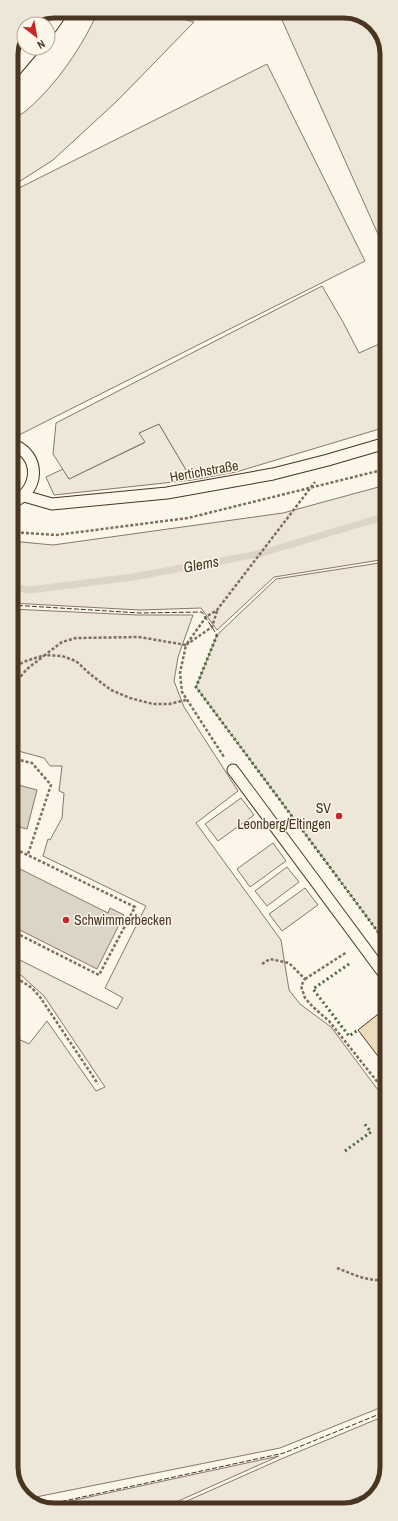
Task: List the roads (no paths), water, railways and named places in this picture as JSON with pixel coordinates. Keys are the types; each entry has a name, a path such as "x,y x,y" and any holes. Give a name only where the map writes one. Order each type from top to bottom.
{"lane":[{"name":"Hertichstraße","path":"24,496 52,504 167,493 273,474 380,445"},
{"path":"18,447 22,449 29,457 33,467 34,478 31,488 24,496 18,499"},
{"path":"233,770 380,968"}],"waterway":[{"name":"Glems","path":"18,588 30,590 133,577 259,554 380,518"}],"place":[{"name":"SV Leonberg/Eltingen","path":"339,816"},
{"name":"Schwimmerbecken","path":"66,920"}]}
